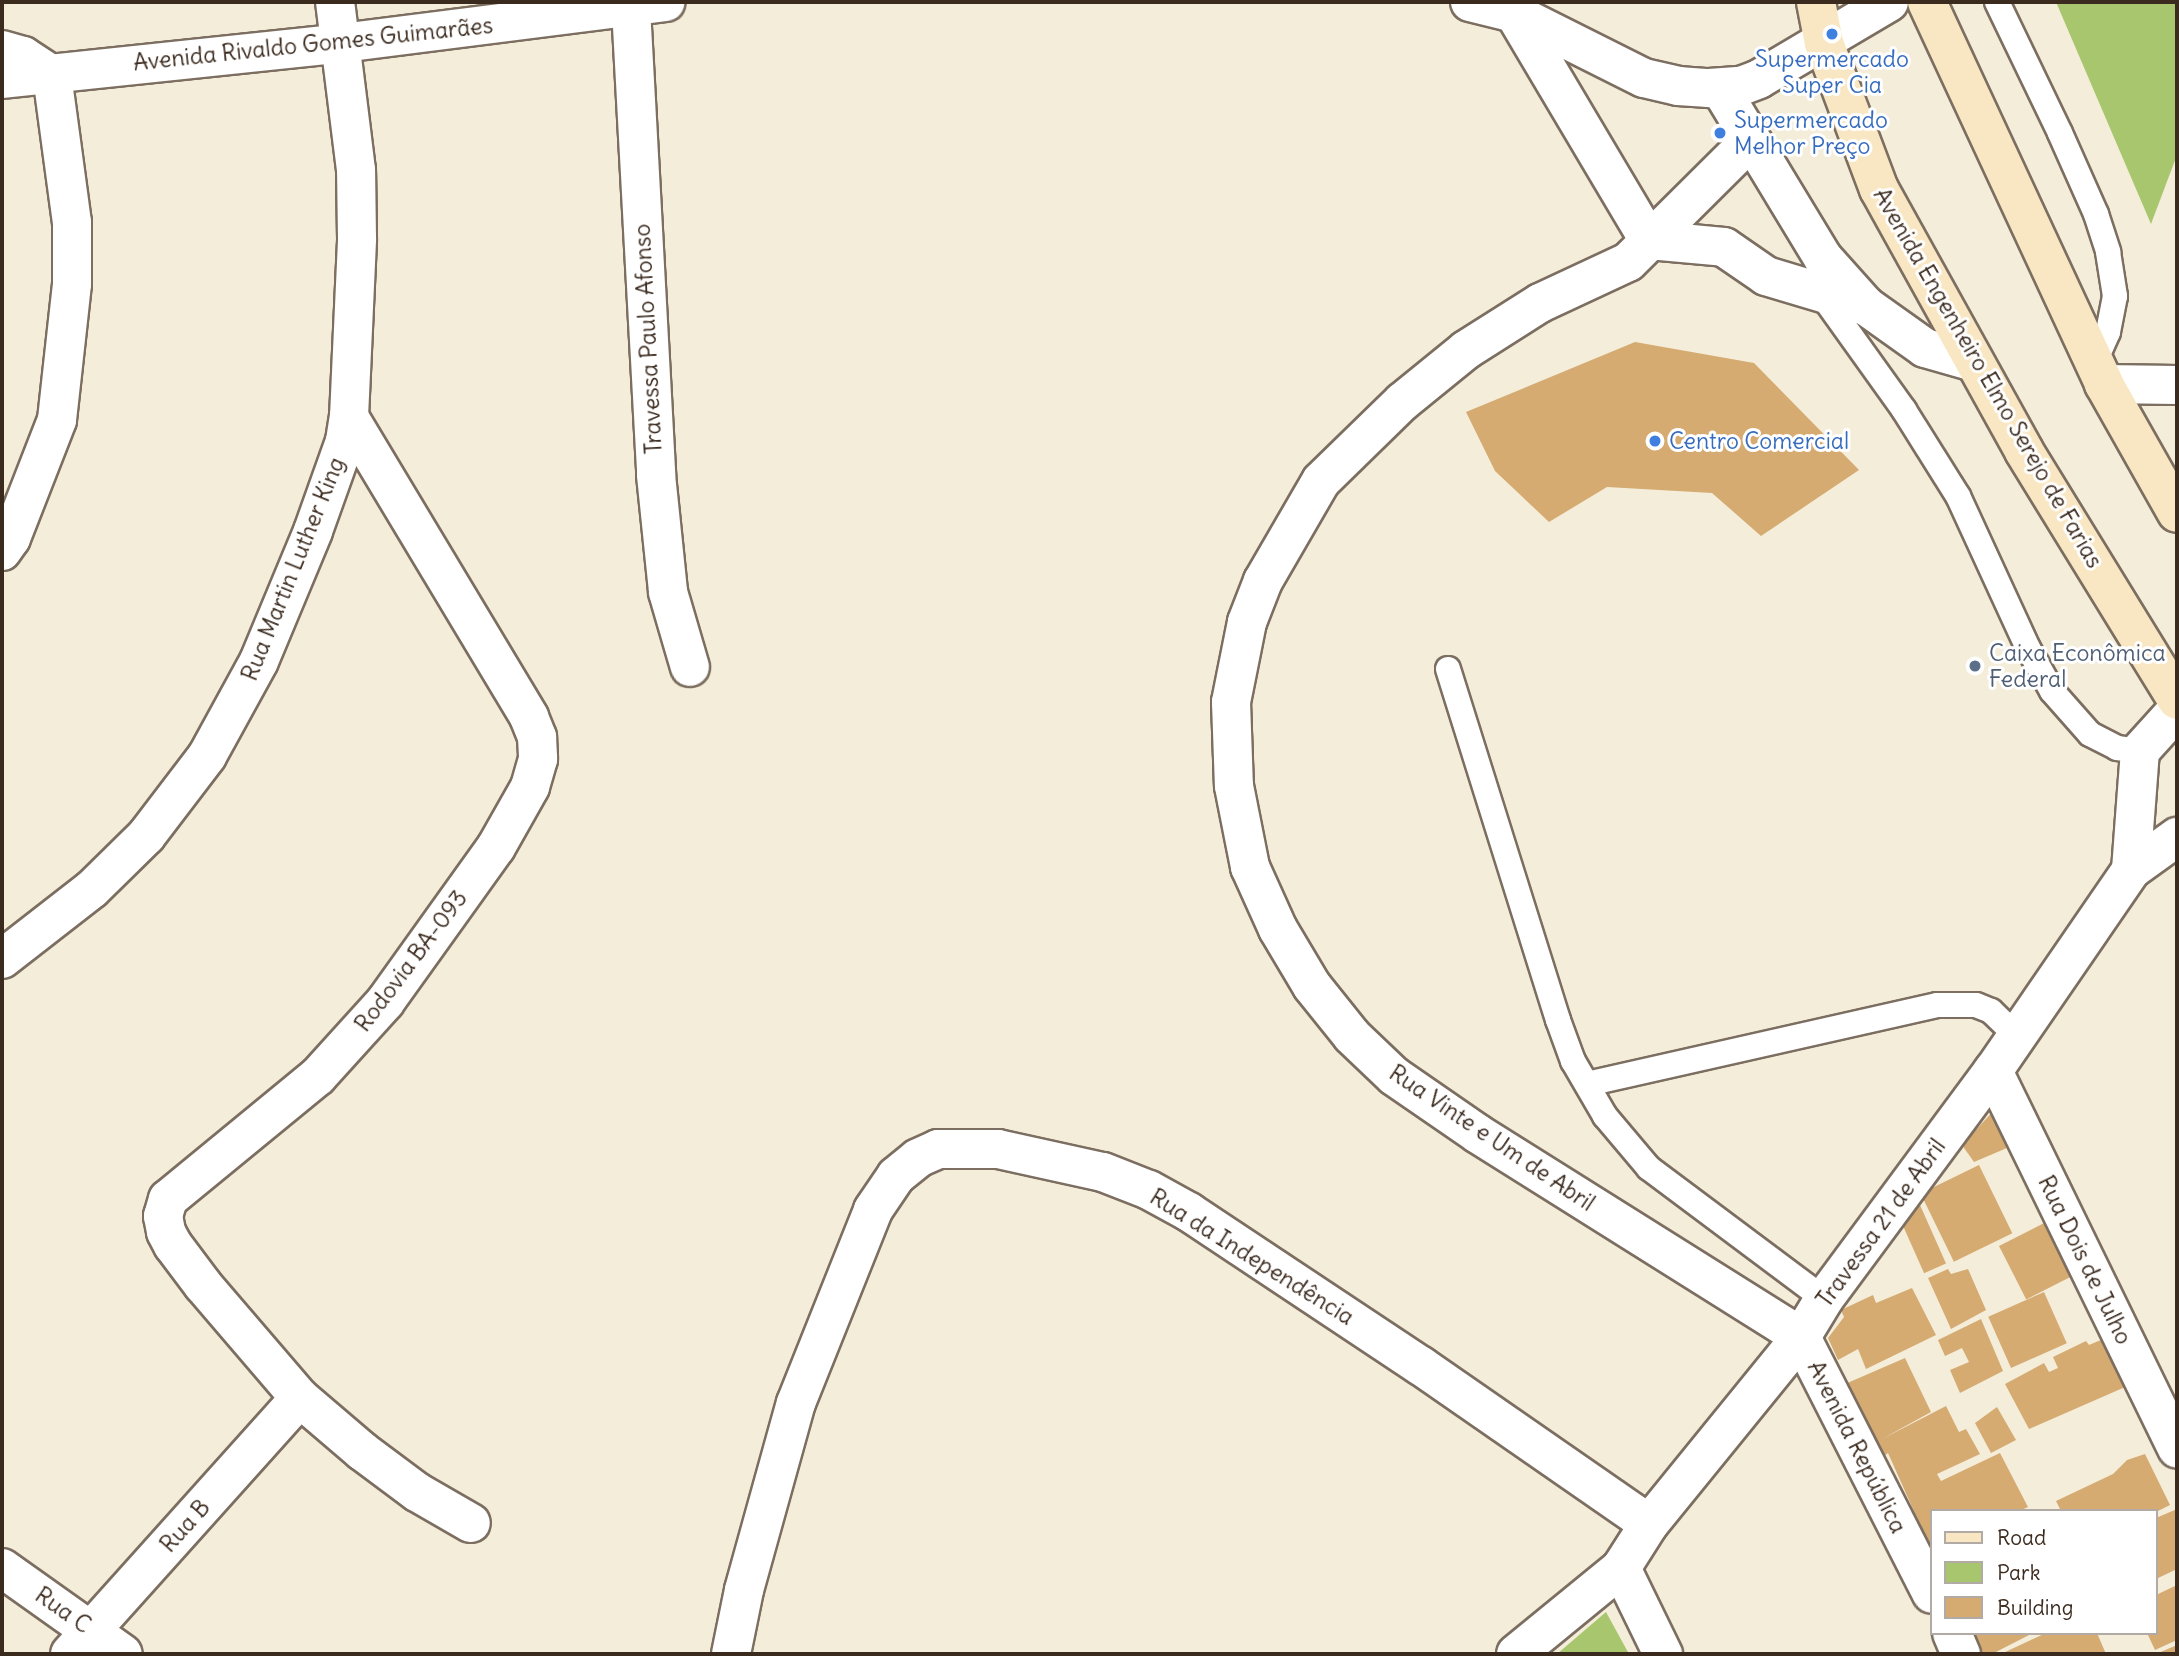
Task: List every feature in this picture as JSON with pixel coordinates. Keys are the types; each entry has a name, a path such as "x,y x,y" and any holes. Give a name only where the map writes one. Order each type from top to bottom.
{"main road":[{"name":"Avenida Engenheiro Elmo Serejo de Farias","path":"1816,2 1824,43 1879,189 2024,451 2177,700"},
{"path":"1927,2 2099,373 2177,513"}],"street":[{"name":"Rua Martin Luther King","path":"2,959 92,889 146,836 207,756 259,661 313,531 345,441 349,417 357,238 356,170 335,2"},
{"path":"1470,2 1514,13 1644,78 1678,86 1720,88 1759,79 1824,43 1889,2"},
{"path":"1799,2 1824,43"},
{"name":"Avenida Rivaldo Gomes Guimarães","path":"2,79 342,43 648,5"},
{"name":"Travessa Paulo Afonso","path":"648,5 656,475 668,592 690,667"},
{"path":"1514,13 1649,240 1724,247 1766,276 1866,306"},
{"path":"2,50 23,56 52,75 72,222 72,284 57,420 26,504 2,551"},
{"path":"1720,88 1823,258 1866,306 1925,348 1974,362"},
{"name":"Rua Vinte e Um de Abril","path":"1751,139 1628,262 1540,303 1466,350 1402,401 1321,481 1263,580 1247,622 1231,702 1234,786 1251,867 1278,929 1312,986 1352,1036 1394,1076 1478,1134 1801,1337"},
{"path":"2099,373 2177,385"},
{"name":"Rodovia BA-093","path":"349,417 529,717 537,737 538,759 530,786 496,847 385,1002 318,1076 168,1199 163,1216 166,1232 173,1245 211,1295 299,1398 362,1451 417,1492 471,1523"},
{"path":"2131,870 2140,751 2177,710"},
{"name":"Travessa 21 de Abril","path":"1516,1654 1621,1568 1649,1524 1801,1337 1824,1299 1993,1071 2131,870 2177,837"},
{"name":"Rua Dois de Julho","path":"1993,1071 2177,1449"},
{"name":"Rua da Independência","path":"731,1654 744,1590 796,1403 873,1209 896,1176 918,1158 939,1149 998,1149 1103,1172 1149,1190 1189,1212 1421,1366 1649,1524"},
{"name":"Avenida República","path":"1801,1337 1930,1590"},
{"name":"Rua B","path":"81,1642 299,1398"},
{"name":"Rua C","path":"2,1568 81,1642 123,1654"},
{"path":"1621,1568 1663,1654"},
{"path":"1953,1635 1961,1654"}],"lane":[{"path":"1997,2 2096,214 2108,252 2115,296 2099,373"},
{"path":"1821,294 1904,411 1958,495 2023,638 2052,691 2090,734 2117,748 2140,751"},
{"path":"1448,669 1558,1020 1573,1061 1605,1115 1649,1168 1824,1299"},
{"path":"1587,1084 1937,1005 1976,1005 1990,1011 2016,1035"}],"green space":[{"path":"2056,2 2177,2 2177,155 2151,224"},
{"path":"1606,1612 1629,1654 1557,1654"}],"building":[{"name":"Centro Comercial","path":"1635,342 1754,363 1859,470 1761,536 1712,493 1607,487 1549,522 1495,471 1466,412"},
{"path":"1997,1107 2014,1145 1974,1162 1962,1145"},
{"path":"1979,1165 2012,1233 1954,1262 1921,1193"},
{"path":"1920,1205 1946,1263 1924,1273 1898,1215"},
{"path":"2048,1221 2075,1274 2026,1299 1999,1246"},
{"path":"1948,1269 1951,1274 1968,1269 1986,1310 1951,1329 1928,1278"},
{"path":"1912,1288 1936,1335 1866,1369 1858,1349 1838,1360 1828,1338 1844,1317 1841,1310 1873,1295 1876,1303"},
{"path":"2044,1292 2067,1343 2011,1368 1988,1317"},
{"path":"1981,1319 2003,1371 1960,1393 1950,1370 1969,1362 1962,1348 1945,1356 1938,1340"},
{"path":"2108,1337 2132,1384 2029,1429 2005,1384 2044,1363 2049,1372 2058,1368 2053,1357 2086,1341 2089,1345"},
{"path":"1905,1358 1931,1412 1882,1439 1946,1406 1959,1432 1966,1429 1980,1454 1937,1474 1941,1481 2000,1453 2028,1507 1930,1509 1929,1545 1888,1453 1883,1457 1845,1384"},
{"path":"1997,1407 2016,1440 1991,1453 1975,1423"},
{"path":"2145,1454 2170,1505 2158,1511 2060,1509 2056,1501 2113,1474 2127,1460"},
{"path":"2177,1509 2177,1569 2158,1578 2158,1517"},
{"path":"2177,1585 2177,1640 2155,1650 2148,1635 2158,1635 2158,1594"},
{"path":"1973,1635 2029,1635 1992,1654 1983,1654"},
{"path":"2042,1635 2098,1635 2106,1654 2001,1654"},
{"path":"2177,1645 2177,1654 2156,1654"}],"place":[{"name":"Supermercado Super Cia","path":"1832,34"},
{"name":"Supermercado Melhor Preço","path":"1720,133"},
{"name":"Centro Comercial","path":"1655,441"},
{"name":"Caixa Econômica Federal","path":"1975,666"}]}
